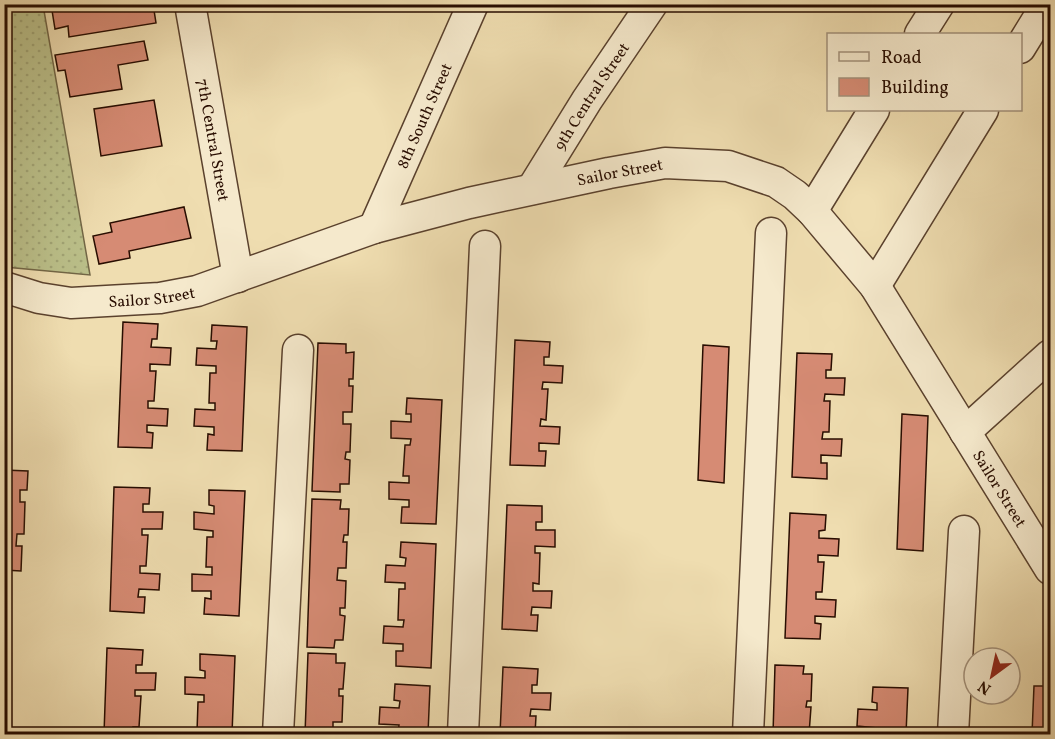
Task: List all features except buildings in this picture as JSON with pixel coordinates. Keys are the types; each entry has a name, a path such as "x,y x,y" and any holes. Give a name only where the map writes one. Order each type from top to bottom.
{"street":[{"name":"7th Central Street","path":"190,4 237,277"},
{"name":"8th South Street","path":"374,228 473,4"},
{"name":"9th Central Street","path":"532,189 587,100 652,4"},
{"path":"921,33 939,4"},
{"path":"1022,45 1047,4"},
{"path":"812,211 873,111"},
{"path":"875,286 982,111"},
{"name":"Sailor Street","path":"4,287 39,298 71,303 160,297 197,291 374,228 469,202 666,163 728,166 776,182 795,195 812,211 875,286 1050,569"},
{"path":"748,735 771,233"},
{"path":"463,735 486,246"},
{"path":"278,735 298,350"},
{"path":"965,432 1050,355"},
{"path":"953,735 964,531"}],"green space":[{"path":"4,5 43,5 90,275 5,267"}]}
